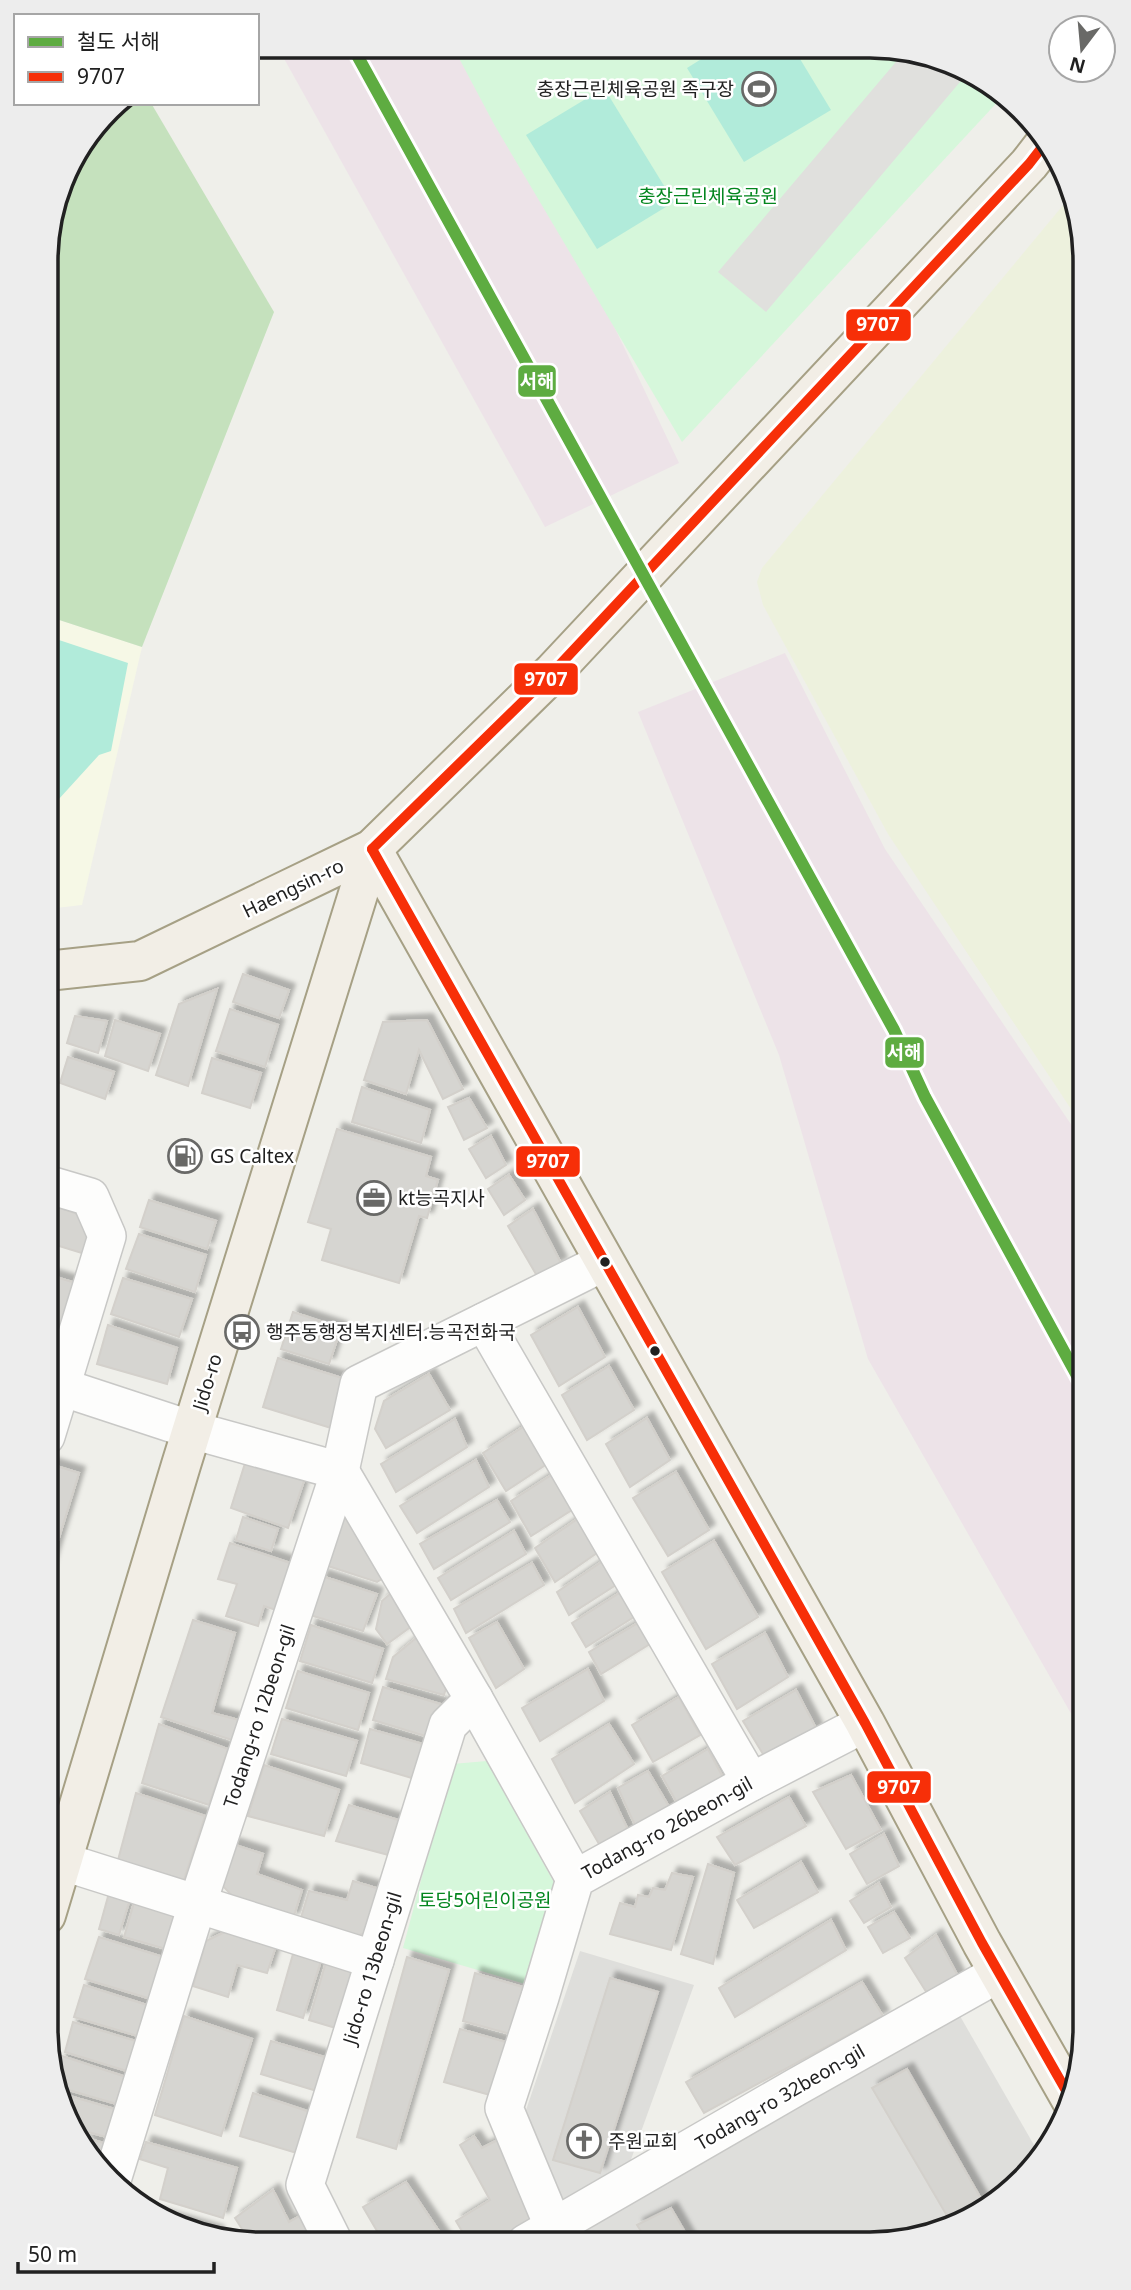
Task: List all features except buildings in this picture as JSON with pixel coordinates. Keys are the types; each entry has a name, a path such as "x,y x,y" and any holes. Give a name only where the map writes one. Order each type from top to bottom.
{"main road":[{"name":"Haengsin-ro","path":"58,970 141,961 372,849 553,672 1040,150"},
{"path":"372,849 865,1723 999,1973 1064,2087"},
{"name":"Jido-ro","path":"58,1841 192,1430 372,849"}],"street":[{"path":"58,1188 90,1197 107,1236 58,1374"},
{"name":"Todang-ro 12beon-gil","path":"115,2171 198,1902 340,1471 359,1384 604,1262"},
{"path":"484,1322 751,1782"},
{"path":"58,1386 192,1430 340,1471 474,1699 575,1879"},
{"name":"Jido-ro 13beon-gil","path":"328,2232 305,2185 448,1726 474,1699"},
{"name":"Todang-ro 26beon-gil","path":"546,2232 504,2108 575,1879 865,1723"},
{"path":"58,1858 375,1960"},
{"name":"Todang-ro 32beon-gil","path":"558,2232 796,2087 999,1973"}],"shaded area":[{"path":"284,58 473,58 613,324 679,463 545,527"},
{"path":"898,59 935,69 962,80 766,312 718,272"},
{"path":"1064,204 1073,248 1073,1112 888,834 763,605 757,582 762,568"},
{"path":"58,620 142,647 82,905 58,908"},
{"path":"785,653 885,849 1073,1127 1073,1717 868,1359 779,1055 638,712"},
{"path":"580,1951 694,1985 629,2165 563,2202 524,2116"},
{"path":"960,2016 1035,2147 1014,2173 983,2198 935,2221 897,2231 585,2232 583,2229"}],"green space":[{"name":"충장근린체육공원","path":"459,58 897,59 960,79 997,103 682,442 495,126"},
{"name":"충장근린체육공원 족구장","path":"703,58 799,58 831,110 744,162 687,68"},
{"path":"604,88 674,202 597,249 526,135"},
{"path":"131,105 152,105 274,312 142,647 58,620 58,248 65,208 85,159 108,127"},
{"path":"58,640 128,663 111,751 99,755 58,800"},
{"name":"토당5어린이공원","path":"487,1761 557,1888 532,1986 403,1948 452,1764"}],"rail line":[{"name":"서해","path":"359,58 894,1030 925,1097 1073,1368"}],"transit line":[{"name":"9707","path":"372,849 553,672 1040,150"},
{"name":"9707","path":"372,849 865,1723 982,1943 1064,2087"}],"place":[{"name":"충장근린체육공원 족구장","path":"759,89"},
{"name":"GS Caltex","path":"185,1156"},
{"name":"kt능곡지사","path":"374,1198"},
{"name":"행주동행정복지센터.능곡전화국","path":"242,1332"},
{"name":"주원교회","path":"584,2141"}]}
